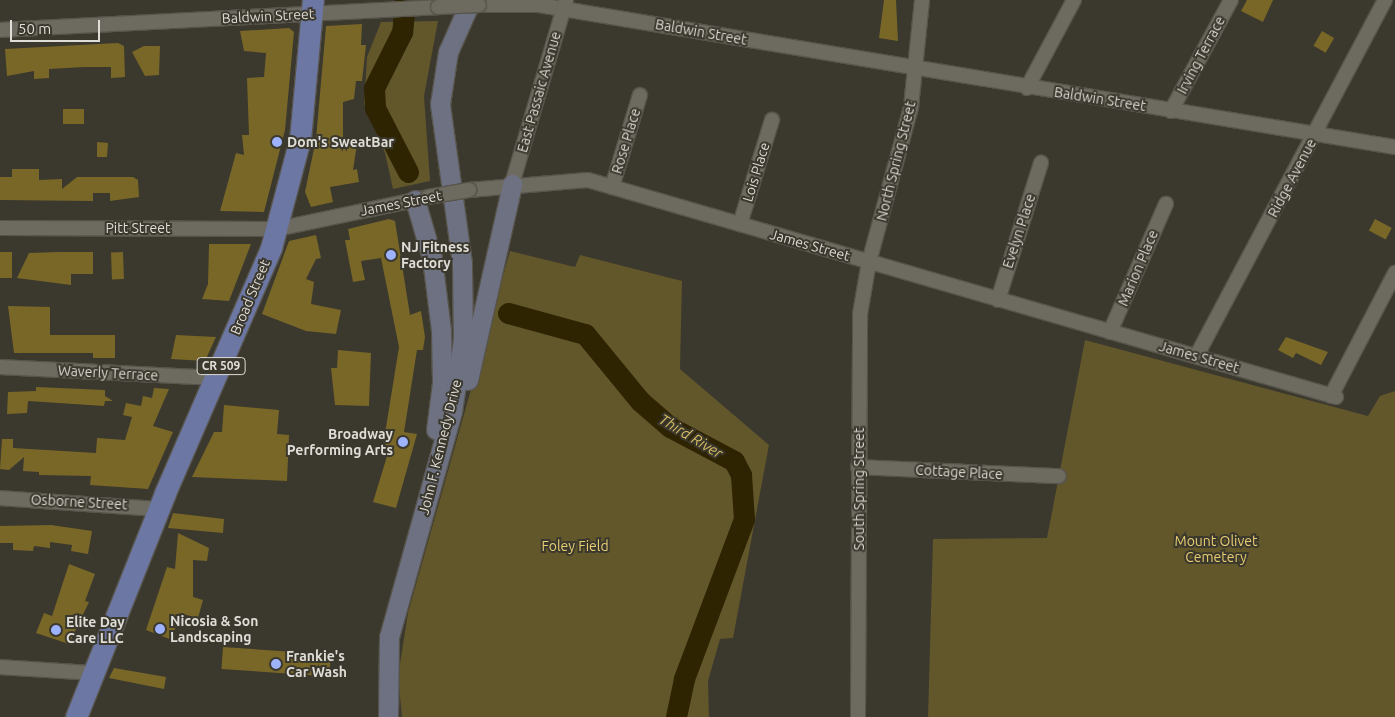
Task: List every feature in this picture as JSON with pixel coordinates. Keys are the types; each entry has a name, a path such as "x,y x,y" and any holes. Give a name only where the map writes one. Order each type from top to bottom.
{"main road":[{"name":"John F. Kennedy Drive","path":"377,717 378,635 432,454 450,372 453,301 429,104 437,49 459,0"},
{"name":"John F. Kennedy Drive","path":"388,717 389,637 452,412 463,339 462,264 440,128 442,80 448,52 475,2"},
{"name":"Broad Street","path":"76,717 158,509 277,229 300,139 312,7"},
{"path":"427,502 448,448 478,342 512,184"},
{"path":"421,199 432,258 441,330 442,383 432,454"}],"street":[{"name":"North Spring Street","path":"869,262 902,148 917,69 922,0"},
{"path":"1027,88 1074,0"},
{"name":"Irving Terrace","path":"1171,111 1231,0"},
{"name":"Ridge Avenue","path":"1197,355 1316,134 1385,0"},
{"name":"Baldwin Street","path":"0,30 312,7 379,10 438,7 475,2 564,5 1027,88 1395,147"},
{"name":"East Passaic Avenue","path":"512,184 564,5"},
{"name":"Rose Place","path":"612,187 640,95"},
{"name":"Lois Place","path":"740,224 772,120"},
{"name":"Evelyn Place","path":"998,300 1041,163"},
{"name":"James Street","path":"277,229 469,190 572,178 612,187 998,300 1197,355 1334,397 1395,273"},
{"name":"Marion Place","path":"1110,332 1166,204"},
{"name":"Pitt Street","path":"0,228 277,229"},
{"name":"South Spring Street","path":"858,717 860,314 869,262"},
{"name":"Waverly Terrace","path":"0,367 215,378"},
{"name":"Cottage Place","path":"858,467 1059,476"},
{"name":"Osborne Street","path":"0,498 158,509"},
{"path":"0,667 92,673"}],"green space":[{"path":"438,21 424,96 430,181 393,189 385,153 364,104 367,57 381,22"},
{"name":"Foley Field","path":"510,251 575,267 580,255 682,281 680,369 769,445 733,638 720,639 708,681 709,717 402,717 398,676 408,613"},
{"name":"Mount Olivet Cemetery","path":"1085,340 1368,416 1380,396 1395,391 1395,717 928,717 933,539 1047,538"}],"building":[{"path":"884,0 896,0 898,41 879,38"},
{"path":"1247,0 1273,0 1263,22 1241,11"},
{"path":"362,24 361,45 366,45 362,81 356,81 354,99 343,102 343,142 357,144 353,170 357,169 359,182 330,187 333,202 311,207 305,192 316,139 326,26"},
{"path":"289,28 294,32 285,130 264,212 220,211 236,153 244,155 242,135 249,135 247,78 264,77 266,53 244,51 240,31"},
{"path":"1322,31 1334,38 1326,53 1314,46"},
{"path":"118,43 124,46 125,77 111,78 111,67 49,69 49,78 34,79 34,71 7,76 5,49"},
{"path":"144,46 160,46 159,75 145,76 132,52"},
{"path":"63,109 84,109 84,124 63,124"},
{"path":"97,142 108,143 107,157 97,157"},
{"path":"12,169 39,169 39,180 62,179 62,189 77,177 133,177 138,180 139,197 110,201 110,193 93,193 93,201 0,200 0,177 12,177"},
{"path":"389,219 395,221 410,315 421,311 425,337 423,350 417,350 404,432 417,434 396,508 373,502 388,453 382,452 399,347 381,258 361,261 365,280 353,282 345,240 350,240 348,229"},
{"path":"1375,219 1392,228 1386,239 1369,230"},
{"path":"316,235 321,258 316,259 306,279 314,282 311,304 341,310 336,334 306,331 262,314 289,241"},
{"path":"209,244 251,244 229,301 202,299 208,284"},
{"path":"0,252 12,252 12,278 0,278"},
{"path":"93,252 93,274 71,274 71,285 17,278 29,253"},
{"path":"111,252 123,252 124,279 112,279"},
{"path":"8,306 50,307 50,335 115,335 115,358 93,358 93,353 14,353"},
{"path":"176,335 216,337 205,361 171,359"},
{"path":"1286,337 1328,352 1321,365 1296,353 1300,346 1293,358 1278,350"},
{"path":"338,350 371,353 369,406 335,405 331,368 337,368"},
{"path":"36,387 105,390 105,396 113,401 105,401 104,406 28,401 27,413 7,414 8,392 36,391"},
{"path":"154,388 169,389 153,426 173,432 148,489 90,485 91,476 39,475 39,472 23,471 24,457 9,470 0,469 2,439 13,439 13,448 96,453 97,438 125,440 132,417 123,415 126,403 141,406 143,396 152,398"},
{"path":"224,405 279,410 277,434 289,435 287,481 192,477 214,432 222,432"},
{"path":"173,513 224,519 223,533 168,528"},
{"path":"51,525 92,531 88,554 71,551 72,545 50,542 50,548 34,546 33,551 13,550 13,543 0,543 0,526"},
{"path":"178,533 209,548 207,561 193,560 193,597 203,600 198,618 179,613 172,640 146,630 167,567 175,569"},
{"path":"69,564 95,574 85,601 89,602 69,644 36,633 44,613 52,616"},
{"name":"Frankie's Car Wash","path":"223,647 331,655 329,676 221,669"},
{"path":"114,668 166,677 164,689 109,678"}],"waterway":[{"name":"Third River","path":"405,0 402,32 374,88 375,108 408,172"},
{"name":"Third River","path":"508,313 585,334 640,401 670,427 734,461 741,475 744,519 684,679 676,717"}],"place":[{"name":"Dom's SweatBar","path":"277,142"},
{"name":"NJ Fitness Factory","path":"391,255"},
{"name":"Broadway Performing Arts","path":"403,442"},
{"name":"Nicosia & Son Landscaping","path":"160,629"},
{"name":"Elite Day Care LLC","path":"56,630"},
{"name":"Frankie's Car Wash","path":"276,664"}]}
